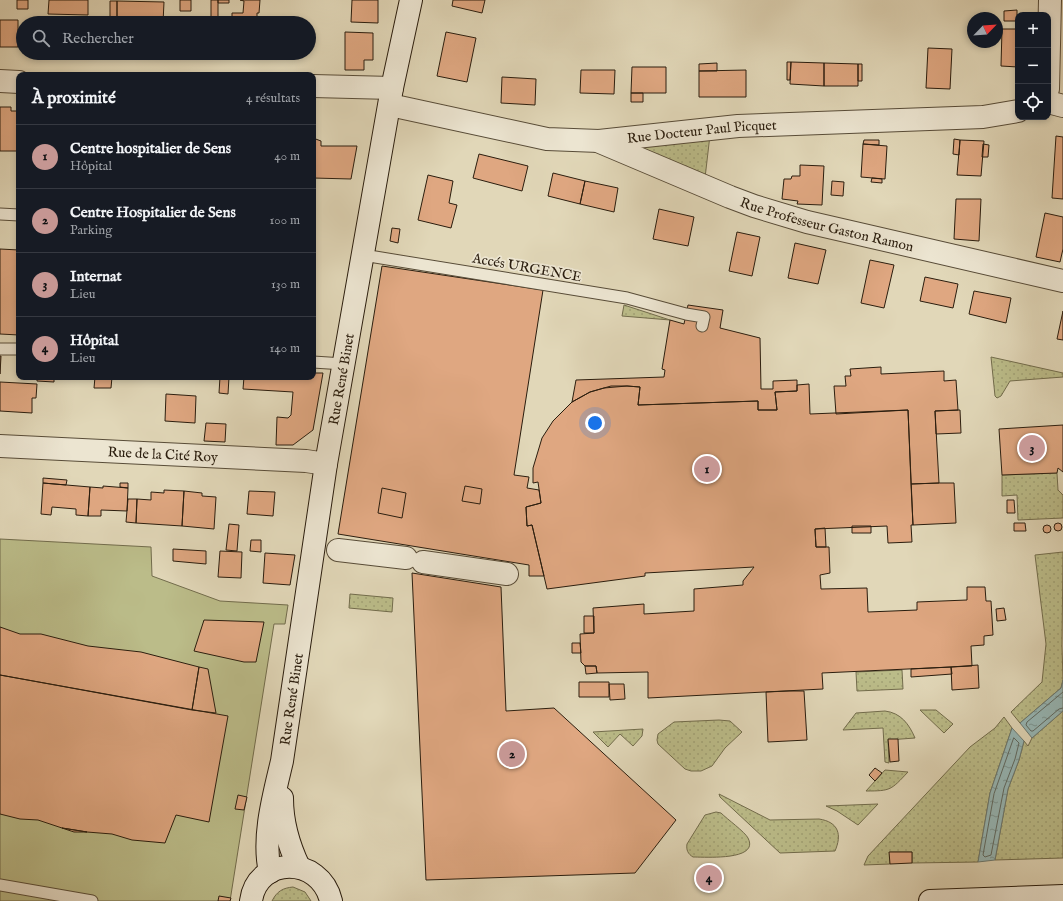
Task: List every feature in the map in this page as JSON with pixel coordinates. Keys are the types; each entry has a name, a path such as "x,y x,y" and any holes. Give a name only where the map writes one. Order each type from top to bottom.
{"street":[{"name":"Rue René Binet","path":"270,872 267,861 272,803 282,761 326,464 391,97 411,0"},
{"path":"1048,84 1050,0"},
{"path":"0,81 16,82"},
{"name":"Rue Docteur Paul Picquet","path":"316,86 391,97 547,139 599,141 737,130 983,117 1015,112"},
{"path":"1051,103 1063,106"},
{"name":"Rue Professeur Gaston Ramon","path":"599,141 730,194 754,206 807,222 1063,281"},
{"name":"Rue de la Cité Roy","path":"0,446 306,461 326,464"},
{"path":"338,550 507,574"},
{"name":"Rue René Binet","path":"282,761 282,815 287,838 299,867"},
{"path":"250,901 255,887 262,878 279,868 289,866 299,867 317,876 334,898"},
{"path":"930,901 1063,896"}],"lane":[{"path":"0,214 16,215"},
{"name":"Accés URGENCE","path":"363,255 627,298 685,314 704,317 702,326"},
{"path":"0,349 16,349"},
{"path":"316,362 344,364"},
{"path":"0,885 92,901"}],"green space":[{"path":"710,135 705,178 632,144"},
{"path":"624,305 670,320 622,316"},
{"path":"991,357 1063,373 1063,377 1010,381 1001,396 997,398 995,396"},
{"path":"1057,473 1058,490 1063,495 1063,518 1018,520 1017,495 1002,496 1002,475"},
{"path":"0,539 151,547 152,576 220,601 288,605 285,624 274,624 230,901 0,901"},
{"path":"1063,552 1063,680 1061,688 1020,723 1011,712 1042,682 1046,644 1035,555"},
{"path":"350,594 393,598 392,612 349,608"},
{"path":"902,670 903,689 857,691 856,672"},
{"path":"920,710 936,710 953,724 944,733"},
{"path":"885,711 896,714 904,720 915,738 888,740 889,763 885,762 883,728 843,730 856,713"},
{"path":"1063,711 1063,858 995,860 1008,789 1019,760 1024,741 1028,746 1032,738"},
{"path":"1004,717 1012,728 990,793 978,862 912,863 912,852 890,852 890,864 864,865 868,856 970,747 995,728"},
{"path":"730,721 742,732 725,748 712,766 701,771 691,771 685,769 658,744 658,734 674,722"},
{"path":"643,729 642,736 633,746 620,734 608,747 593,732"},
{"path":"885,770 908,772 898,783 886,790 866,791"},
{"path":"719,794 770,820 819,819 831,823 835,826 838,835 835,851 780,853 720,797"},
{"path":"878,804 858,825 837,811 826,806"},
{"path":"716,812 721,813 743,832 748,838 750,845 746,851 730,856 693,857 688,852 687,844 705,815"},
{"path":"293,887 305,892 311,901 272,901 281,891 286,888"}],"water":[{"path":"1063,680 1063,711 1032,738 1020,723 1061,688"},
{"path":"1012,728 1024,741 1019,760 1008,789 995,860 978,862 990,793"}],"building":[{"path":"17,0 28,0 28,9 17,9"},
{"path":"49,0 88,0 88,15 48,14"},
{"path":"180,0 191,0 191,11 180,11"},
{"path":"211,0 218,0 218,16 211,16"},
{"path":"218,0 229,0 229,3 218,3"},
{"path":"240,0 260,0 259,13 257,13 257,16 232,16 232,13 243,13 244,1"},
{"path":"352,0 378,0 378,23 351,22"},
{"path":"453,0 485,0 482,13 452,6"},
{"path":"110,1 117,1 117,16 110,16"},
{"path":"117,1 164,2 163,16 117,16"},
{"path":"1017,10 1017,12 1015,12 1015,21 1004,21 1004,11"},
{"path":"0,20 16,20 16,47 0,47"},
{"path":"1003,29 1015,29 1015,67 1001,66"},
{"path":"345,32 373,33 373,60 364,60 364,70 345,70"},
{"path":"446,32 476,38 467,82 437,76"},
{"path":"928,48 952,49 950,89 926,88"},
{"path":"787,62 791,62 790,80 787,80"},
{"path":"791,62 824,63 824,86 790,84"},
{"path":"717,63 717,71 699,71 699,64"},
{"path":"824,63 858,64 858,86 824,86"},
{"path":"858,64 862,64 862,81 858,81"},
{"path":"632,67 666,67 666,93 631,93"},
{"path":"581,70 615,70 614,94 580,93"},
{"path":"746,70 746,97 699,97 699,71"},
{"path":"502,77 536,79 535,105 501,103"},
{"path":"631,93 643,93 643,102 631,102"},
{"path":"0,107 11,107 11,111 16,111 16,151 0,151"},
{"path":"1056,136 1063,137 1063,199 1052,198"},
{"path":"316,139 321,141 321,146 357,146 351,179 316,178"},
{"path":"954,139 960,140 959,155 953,154"},
{"path":"864,140 879,140 879,145 863,144"},
{"path":"960,140 984,141 981,176 957,175"},
{"path":"863,144 887,146 885,179 861,177"},
{"path":"983,144 989,145 988,157 982,157"},
{"path":"479,154 528,166 522,191 473,178"},
{"path":"800,165 824,166 822,205 797,204 798,201 782,199 784,179 791,179 792,176 800,176"},
{"path":"553,173 585,181 580,204 548,196"},
{"path":"428,175 453,181 449,203 457,205 451,228 418,220"},
{"path":"872,178 882,179 882,183 871,182"},
{"path":"585,181 618,188 614,212 580,204"},
{"path":"832,181 844,182 843,196 831,195"},
{"path":"956,199 981,199 979,241 954,239"},
{"path":"659,209 694,217 688,246 653,239"},
{"path":"1045,213 1063,217 1063,249 1060,262 1036,257"},
{"path":"392,228 400,229 398,243 390,241"},
{"path":"737,232 760,237 752,276 729,271"},
{"path":"795,243 826,250 818,284 788,278"},
{"path":"0,249 16,250 16,335 0,334"},
{"path":"870,260 894,265 884,308 861,303"},
{"path":"382,266 543,290 514,475 529,477 527,488 539,490 541,503 526,507 527,526 532,525 544,576 529,576 529,565 338,534"},
{"path":"925,277 958,284 953,308 920,301"},
{"path":"974,291 1011,298 1006,323 969,314"},
{"path":"688,305 723,310 720,328 760,338 761,389 773,389 773,381 797,380 797,391 775,392 777,410 758,410 758,401 638,405 640,387 627,386 604,388 590,392 572,402 576,380 664,377 665,370 662,369 670,320 684,324"},
{"path":"1063,311 1063,340 1057,339"},
{"path":"881,367 881,374 944,371 944,381 956,380 958,410 935,411 939,483 911,484 908,410 836,414 834,386 846,386 845,376 851,376 850,369"},
{"path":"316,373 323,373 313,430 293,445 276,445 277,417 288,418 291,415 293,392 243,389 244,380 316,380"},
{"path":"54,380 54,382 37,381"},
{"path":"95,380 112,380 111,388 94,388"},
{"path":"220,380 229,380 228,394 219,393"},
{"path":"0,382 37,384 36,398 32,398 32,413 0,411"},
{"path":"809,384 810,414 908,410 913,525 911,525 912,542 888,543 887,526 815,529 816,547 829,547 830,573 820,575 821,589 867,588 868,612 917,610 917,602 967,600 967,587 985,587 986,601 991,601 993,635 984,636 984,645 971,646 972,666 822,673 823,689 648,698 648,672 597,673 596,666 585,666 581,662 580,634 594,633 593,608 644,604 644,614 694,611 694,589 743,585 743,581 754,567 645,573 645,576 547,589 532,525 527,526 526,507 541,503 538,482 533,483 533,468 542,438 553,421 572,402 590,392 611,386 640,387 638,405 758,401 758,410 777,410 775,392 797,391 797,385"},
{"path":"166,394 196,396 195,423 165,421"},
{"path":"960,410 961,433 936,434 935,411"},
{"path":"206,423 226,424 225,442 204,441"},
{"path":"1063,425 1063,472 1058,468 1057,473 1002,475 999,429"},
{"path":"43,478 67,480 66,485 43,483"},
{"path":"43,483 90,487 88,516 76,515 76,509 52,507 51,515 41,514"},
{"path":"120,483 128,483 128,488 120,487"},
{"path":"954,483 956,523 913,525 911,484"},
{"path":"103,486 128,488 127,511 101,510 101,516 88,516 90,487 103,488"},
{"path":"465,486 482,489 480,504 462,501"},
{"path":"382,488 406,493 402,518 378,513"},
{"path":"164,490 184,491 182,526 136,523 137,499 151,500 151,492 164,493"},
{"path":"184,491 202,493 202,496 216,497 214,529 182,526"},
{"path":"249,491 275,492 273,516 247,514"},
{"path":"128,499 137,499 136,523 126,522"},
{"path":"1007,500 1014,500 1015,513 1007,513"},
{"path":"1014,523 1025,523 1026,531 1014,531"},
{"path":"1056,523 1060,523 1062,527 1060,531 1056,531 1054,529 1054,525"},
{"path":"229,524 239,525 237,551 226,550"},
{"path":"1047,525 1050,526 1050,532 1047,533 1044,532 1043,529 1044,526"},
{"path":"852,526 871,526 871,533 852,533"},
{"path":"825,528 826,547 816,547 815,529"},
{"path":"251,540 261,540 261,552 250,551"},
{"path":"173,549 206,551 206,564 173,561"},
{"path":"220,551 242,552 241,578 218,577"},
{"path":"265,553 295,555 290,585 263,583"},
{"path":"412,573 501,587 506,711 554,708 676,820 635,873 426,880"},
{"path":"1004,608 1006,620 997,621 996,609"},
{"path":"584,616 594,616 594,633 584,633"},
{"path":"204,620 264,622 256,662 244,662 194,651"},
{"path":"0,627 20,634 41,634 88,646 141,652 199,667 192,710 0,675"},
{"path":"572,643 580,643 581,653 572,653"},
{"path":"978,665 979,688 952,690 951,667"},
{"path":"585,666 596,666 597,673 586,674"},
{"path":"199,667 208,669 216,713 192,710"},
{"path":"951,667 952,674 911,677 911,669"},
{"path":"0,675 228,716 209,822 176,815 165,843 132,840 112,834 62,828 38,820 20,819 0,814"},
{"path":"579,682 609,682 609,697 579,697"},
{"path":"609,684 624,684 625,699 610,700"},
{"path":"804,691 807,740 768,742 766,692"},
{"path":"888,739 898,739 899,761 890,762"},
{"path":"875,768 882,773 875,781 869,775"},
{"path":"238,795 247,797 244,810 235,809"},
{"path":"62,828 75,830 87,832 74,832"},
{"path":"889,852 912,852 912,863 890,864"},
{"path":"704,875 715,875 715,880 704,881"},
{"path":"219,896 231,898 230,901 218,901"}],"place":[{"name":"Internat","path":"1032,448"},
{"name":"Centre hospitalier de Sens","path":"707,469"},
{"name":"Centre Hospitalier de Sens","path":"512,754"},
{"name":"Hôpital","path":"709,878"}]}
